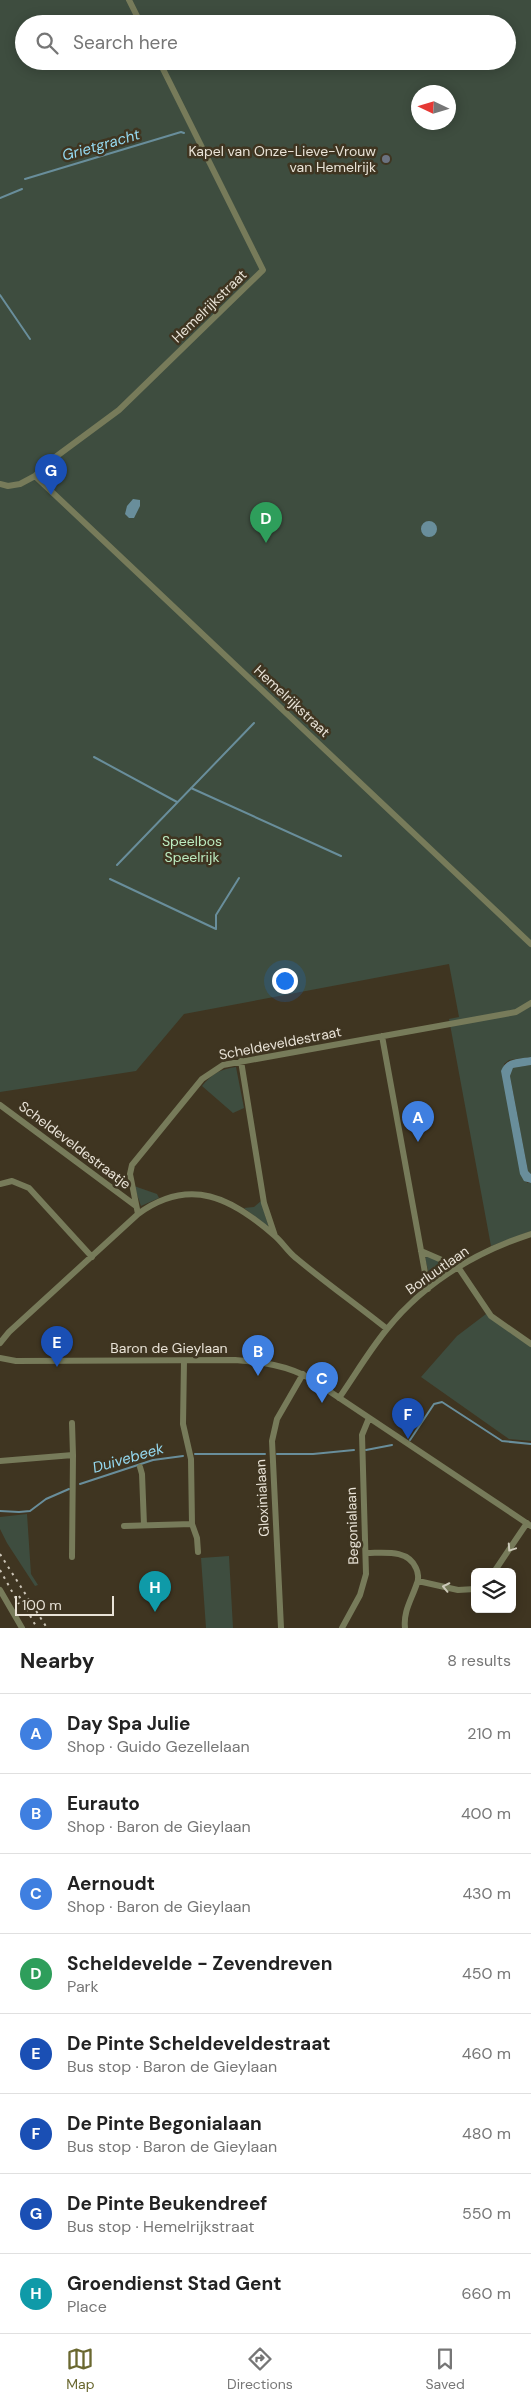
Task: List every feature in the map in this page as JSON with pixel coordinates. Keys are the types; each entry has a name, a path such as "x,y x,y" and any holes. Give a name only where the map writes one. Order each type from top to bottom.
{"street":[{"path":"129,0 136,15"},
{"name":"Hemelrijkstraat","path":"0,484 8,486 20,484 36,476 46,464 120,410 263,270 163,70"},
{"name":"Hemelrijkstraat","path":"36,476 531,944"},
{"name":"Scheldeveldestraat","path":"138,1214 130,1174 132,1165 202,1079 223,1065 516,1012 531,1003"},
{"path":"382,1036 428,1289"},
{"path":"241,1061 264,1203 275,1236"},
{"name":"Scheldeveldestraatje","path":"0,1105 136,1206"},
{"path":"0,1184 12,1181 30,1188 92,1257"},
{"path":"0,1343 9,1332 138,1214 150,1205 170,1196 189,1194 210,1196 239,1208 275,1236 294,1257 387,1329"},
{"name":"Borluutlaan","path":"339,1398 387,1329 409,1305 458,1267 485,1252 531,1234"},
{"path":"421,1251 458,1267 491,1316 531,1344"},
{"name":"Baron de Gieylaan","path":"0,1358 16,1361 252,1361 270,1364 303,1374 529,1525"},
{"path":"184,1361 183,1424 190,1459 192,1524 197,1538 198,1552"},
{"name":"Gloxinialaan","path":"281,1628 272,1441 277,1419 303,1374"},
{"name":"Begonialaan","path":"342,1628 364,1584 367,1553 362,1435 369,1418"},
{"path":"72,1423 72,1557"},
{"path":"0,1461 73,1455"},
{"path":"140,1467 142,1474 144,1525"},
{"path":"124,1526 192,1524"},
{"path":"497,1568 529,1525"},
{"path":"367,1553 405,1555 412,1561 417,1570 418,1581 408,1604 404,1621 405,1628"},
{"path":"418,1581 458,1590 471,1589"},
{"path":"0,1590 22,1628"}],"green space":[{"name":"Speelbos Speelrijk","path":"0,0 531,0 531,1057 509,1060 504,1064 527,1183 531,1183 531,1231 491,1246 449,1019 459,1017 449,964 184,1014 136,1071 0,1092"},
{"path":"531,1065 531,1174 528,1171 510,1076 513,1068"},
{"path":"236,1067 244,1108 233,1113 202,1086 217,1073"},
{"path":"134,1186 157,1194 159,1198 141,1206"},
{"path":"261,1201 269,1228 244,1208 254,1207"},
{"path":"428,1256 449,1266 449,1269 431,1282 425,1258"},
{"path":"486,1314 531,1347 531,1441 509,1439 421,1377 457,1336"},
{"path":"27,1514 31,1574 38,1585 35,1586 0,1529 0,1517"},
{"path":"229,1556 233,1628 206,1628 201,1558"}],"water":[{"path":"133,499 140,500 140,506 134,518 129,518 125,514 127,506"},
{"path":"426,521 432,521 437,526 435,535 426,537 421,532 421,526"},
{"path":"531,1057 531,1065 513,1068 510,1076 528,1171 531,1174 531,1183 524,1181 520,1174 501,1071 509,1061"}],"waterway":[{"name":"Grietgracht","path":"25,179 181,132 184,133"},
{"name":"Grietgracht","path":"0,198 22,189"},
{"path":"0,295 30,339"},
{"path":"117,865 254,723"},
{"path":"94,757 177,802"},
{"path":"191,788 341,856"},
{"path":"110,879 216,929 216,915 239,878"},
{"name":"Duivebeek","path":"410,1440 434,1404 442,1402 502,1441 531,1444"},
{"name":"Duivebeek","path":"366,1450 392,1445"},
{"name":"Duivebeek","path":"277,1454 313,1454 354,1450"},
{"name":"Duivebeek","path":"195,1454 265,1454"},
{"name":"Duivebeek","path":"80,1484 153,1460 183,1456"},
{"name":"Duivebeek","path":"0,1511 30,1511 46,1499 69,1489"}],"railway":[{"path":"0,1554 47,1628"},
{"path":"0,1570 19,1604"},
{"path":"19,1596 37,1628"}],"place":[{"name":"Kapel van Onze-Lieve-Vrouw van Hemelrijk","path":"386,159"},
{"name":"De Pinte Beukendreef","path":"51,495"},
{"name":"Scheldevelde - Zevendreven","path":"266,543"},
{"name":"Day Spa Julie","path":"418,1142"},
{"name":"De Pinte Scheldeveldestraat","path":"57,1367"},
{"name":"Eurauto","path":"258,1376"},
{"name":"Aernoudt","path":"322,1403"},
{"name":"De Pinte Begonialaan","path":"408,1439"},
{"name":"Groendienst Stad Gent","path":"155,1612"}]}
